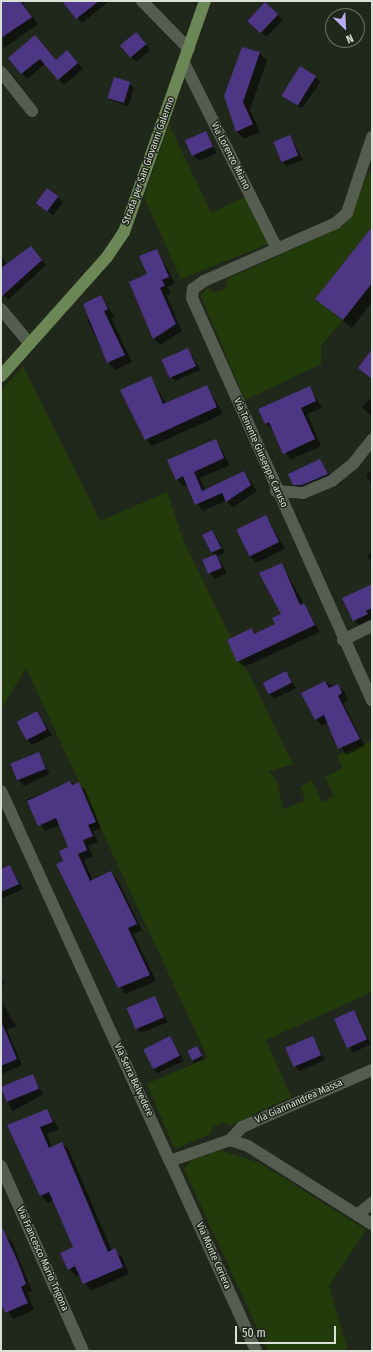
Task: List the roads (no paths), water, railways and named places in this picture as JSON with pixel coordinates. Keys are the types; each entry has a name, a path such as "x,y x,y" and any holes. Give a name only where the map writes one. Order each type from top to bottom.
{"main road":[{"name":"Strada per San Giovanni Galermo","path":"1,376 107,257 124,232 205,1"}],"street":[{"path":"142,1 189,49"},
{"name":"Via Lorenzo Miano","path":"184,64 277,249"},
{"path":"1,72 32,111"},
{"name":"Via Tenente Giuseppe Caruso","path":"372,137 347,213 336,223 204,281 193,290 192,298 276,491 372,701"},
{"path":"1,309 30,344"},
{"path":"276,491 303,493 333,480 353,464 372,440"},
{"path":"343,640 372,626"},
{"name":"Via Serra Belvedere","path":"1,791 170,1161"},
{"name":"Via Giannandrea Massa","path":"230,1140 242,1127 372,1070"},
{"path":"170,1161 230,1140 248,1146 372,1224"},
{"name":"Via Monte Ceriera","path":"170,1161 256,1351"},
{"name":"Via Francesco Mario Trigona","path":"1,1166 84,1351"},
{"path":"357,1215 372,1203"}]}
